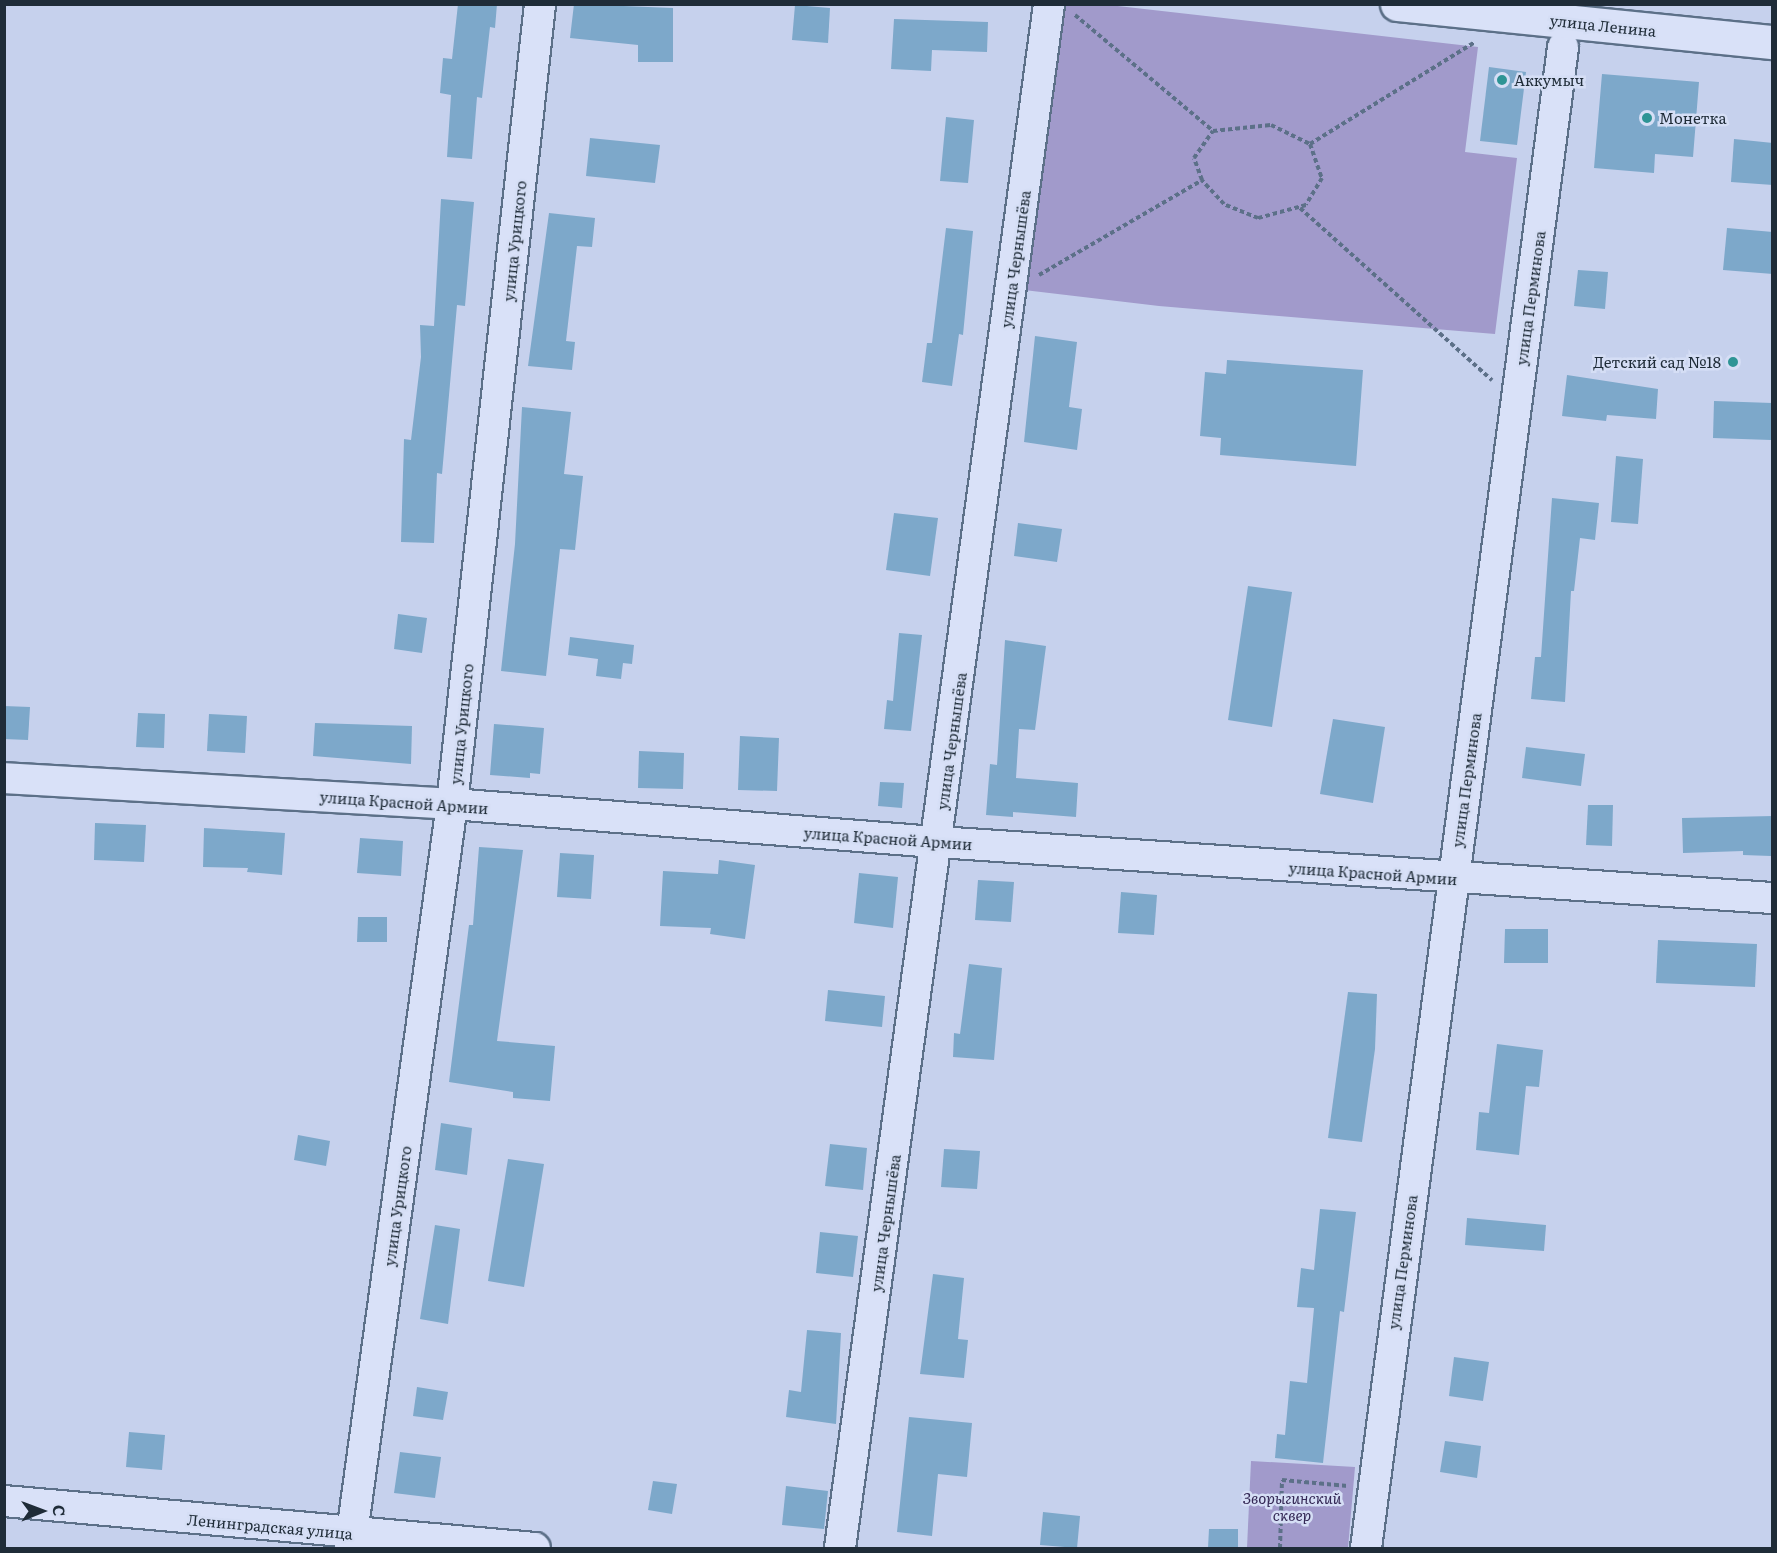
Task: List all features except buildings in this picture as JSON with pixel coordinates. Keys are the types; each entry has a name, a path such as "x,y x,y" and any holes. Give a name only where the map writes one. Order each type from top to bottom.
{"street":[{"name":"улица Урицкого","path":"351,1541 452,804 540,4"},
{"name":"улица Ленина","path":"1397,4 1567,24 1773,42"},
{"name":"улица Чернышёва","path":"840,1548 938,842 1011,291 1060,8"},
{"name":"улица Перминова","path":"1365,1548 1567,24"},
{"name":"улица Красной Армии","path":"4,778 452,804 938,842 1773,898"},
{"name":"Ленинградская улица","path":"4,1501 351,1541 535,1548"}],"path":[{"path":"1060,8 1213,132 1272,125 1310,144 1322,178 1306,206 1258,218 1224,204 1202,180 1194,158 1213,132"},
{"path":"1310,144 1480,39"},
{"path":"1011,291 1202,180"},
{"path":"1300,208 1516,402"},
{"path":"1280,1548 1282,1480 1372,1488"}],"green space":[{"path":"1061,5 1109,5 1478,47 1465,152 1517,158 1495,334 1159,306 1024,290"},
{"name":"Зворыгинский сквер","path":"1251,1461 1355,1467 1348,1548 1247,1548"}],"place":[{"name":"Аккумыч","path":"1502,80"},
{"name":"Монетка","path":"1647,118"},
{"name":"Детский сад №18","path":"1733,362"}]}
